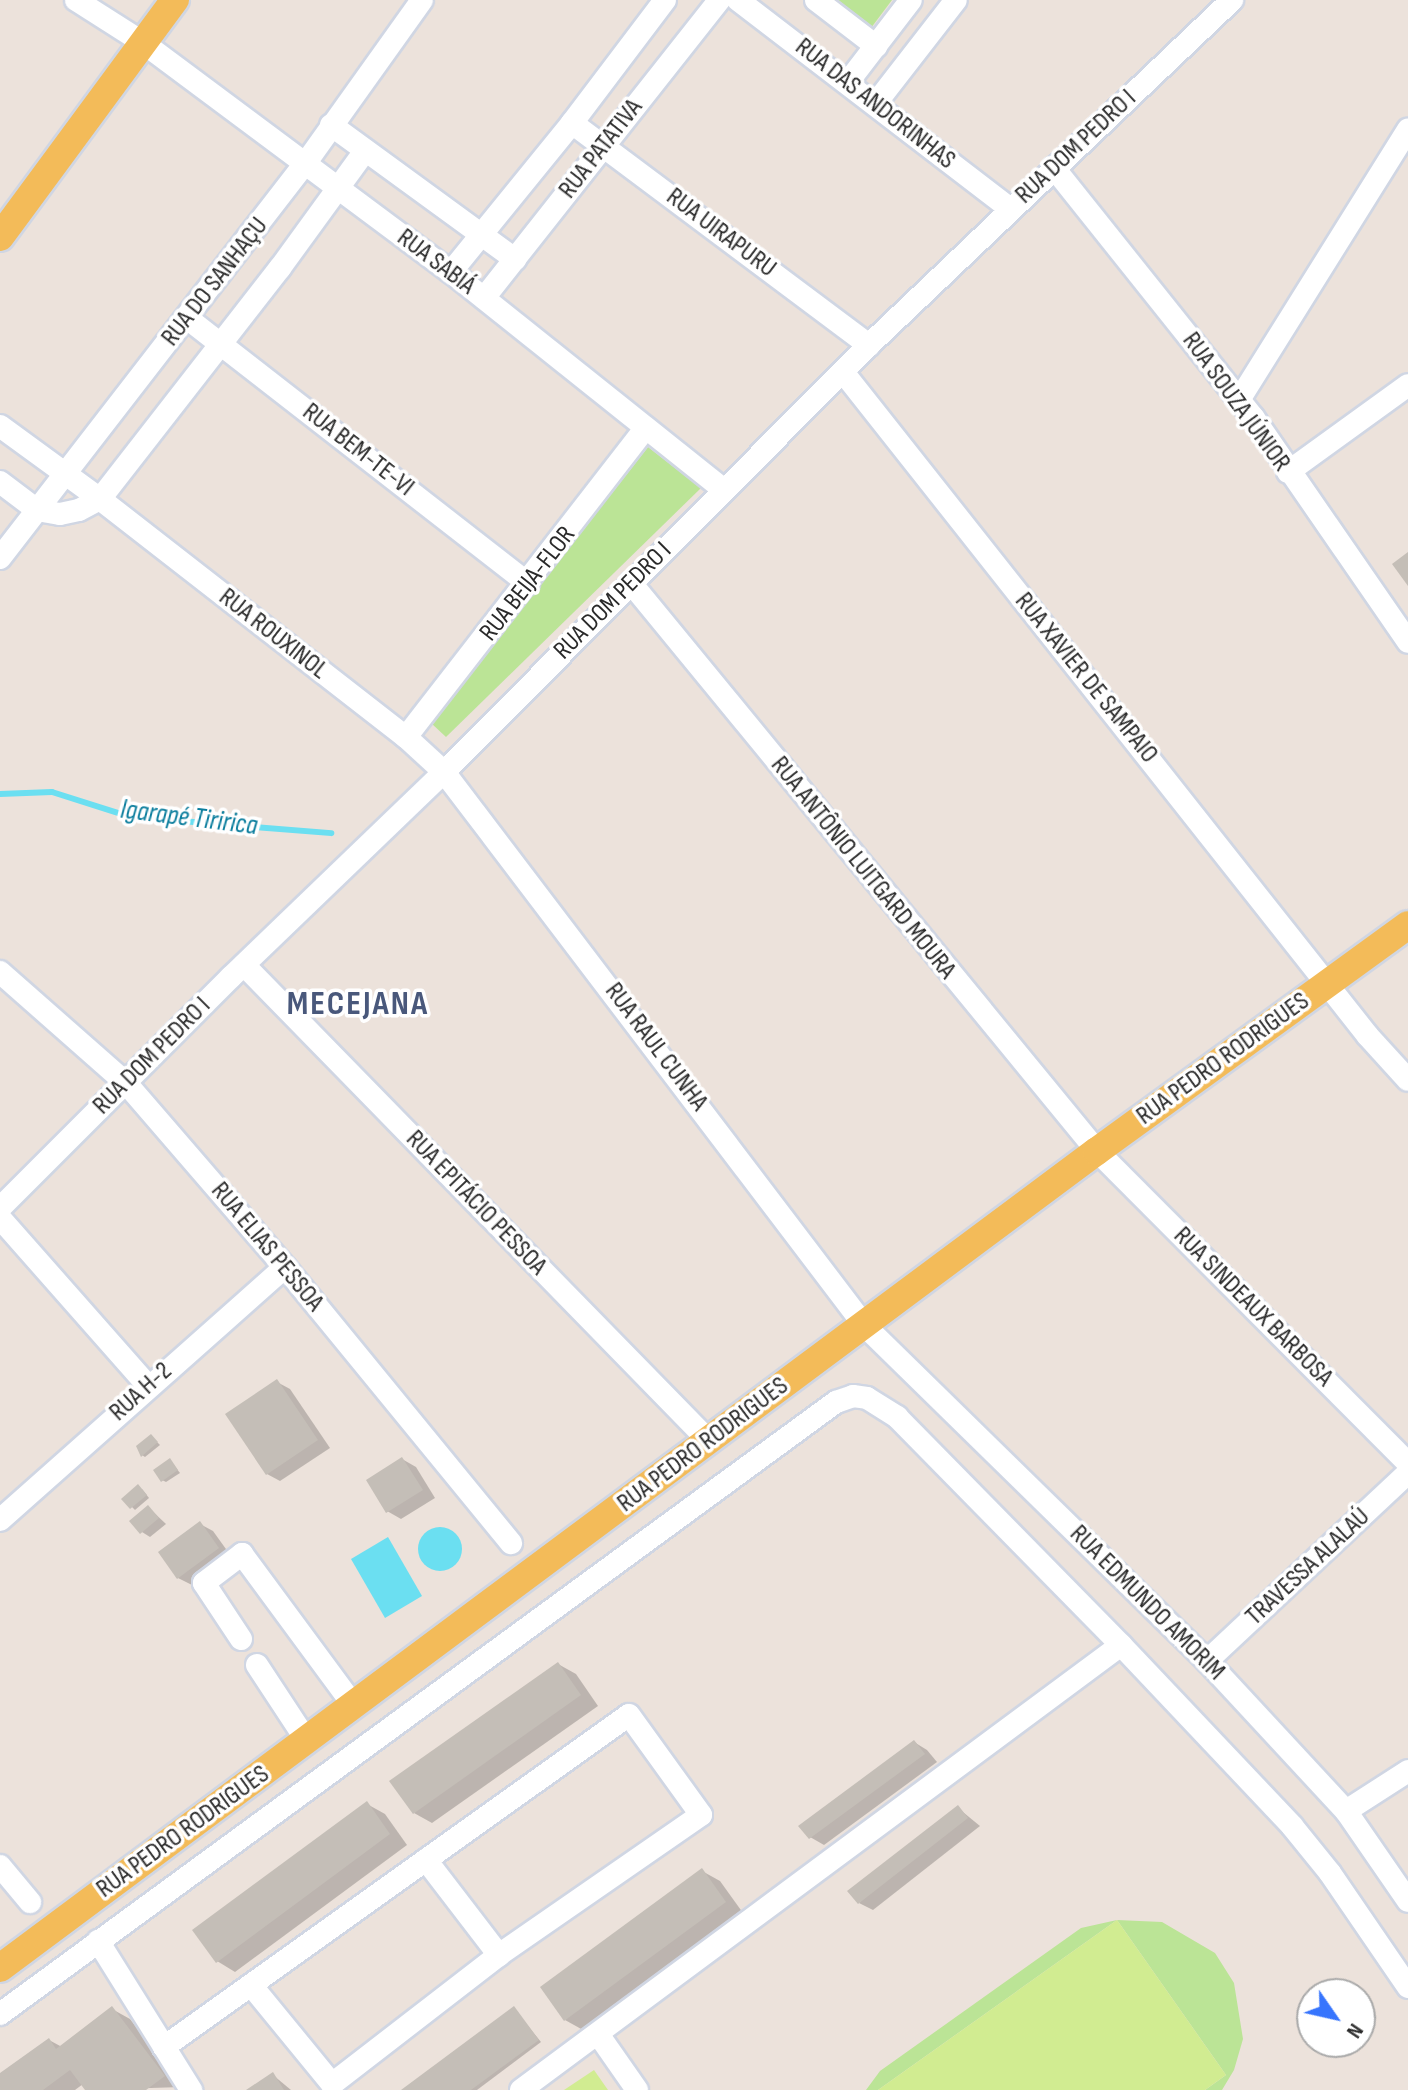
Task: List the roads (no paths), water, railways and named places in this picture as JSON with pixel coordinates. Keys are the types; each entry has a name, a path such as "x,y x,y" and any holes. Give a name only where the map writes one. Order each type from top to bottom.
{"main road":[{"path":"0,237 175,0"},
{"name":"RUA PEDRO RODRIGUES","path":"0,1968 1097,1151 1408,925"}],"street":[{"name":"RUA SABIÁ","path":"76,0 142,42 451,272 724,490"},
{"name":"RUA DO SANHAÇU","path":"0,558 305,164 422,0"},
{"name":"RUA PATATIVA","path":"451,272 572,123 665,0"},
{"name":"RUA PATATIVA","path":"484,298 719,0"},
{"name":"RUA DAS ANDORINHAS","path":"738,0 876,103 1010,209"},
{"name":"RUA DAS ANDORINHAS","path":"816,0 876,46"},
{"path":"848,82 911,0"},
{"path":"876,103 956,0"},
{"name":"RUA DOM PEDRO I","path":"0,1208 244,965 444,772 869,345 1232,0"},
{"name":"RUA UIRAPURU","path":"572,123 869,345"},
{"name":"RUA SABIÁ","path":"331,125 515,259"},
{"path":"1239,400 1408,130"},
{"name":"RUA DO SANHAÇU","path":"100,499 365,151"},
{"name":"RUA SOUZA JÚNIOR","path":"1054,168 1239,400 1404,631"},
{"name":"RUA BEM-TE-VI","path":"187,318 528,583"},
{"name":"RUA XAVIER DE SAMPAIO","path":"843,372 1368,1036 1408,1080"},
{"path":"1288,472 1408,385"},
{"name":"RUA ROUXINOL","path":"0,426 100,499 406,737 444,772"},
{"name":"RUA BEIJA-FLOR","path":"406,737 646,428"},
{"path":"0,482 37,510 60,514 79,510 100,499"},
{"name":"RUA ANTÔNIO LUITGARD MOURA","path":"631,583 1097,1151"},
{"name":"RUA RAUL CUNHA","path":"444,772 864,1325"},
{"name":"RUA EPITÁCIO PESSOA","path":"244,965 709,1441"},
{"name":"RUA ELIAS PESSOA","path":"0,972 126,1083 285,1267 511,1543"},
{"name":"RUA SINDEAUX BARBOSA","path":"1097,1151 1408,1463"},
{"path":"0,1218 148,1386"},
{"name":"RUA H-2","path":"0,1520 285,1267"},
{"name":"RUA EDMUNDO AMORIM","path":"864,1325 1207,1661 1346,1811 1408,1901"},
{"path":"0,2014 823,1411 853,1396 867,1398 897,1417 1121,1645 1292,1826 1330,1873 1408,1987"},
{"name":"TRAVESSA ALALAÚ","path":"1207,1661 1408,1473"},
{"path":"241,1639 204,1583 242,1554 354,1706"},
{"path":"521,2090 1121,1645"},
{"path":"257,1665 307,1741"},
{"path":"164,2047 629,1715 701,1815 499,1955 332,2084 251,1985"},
{"path":"1346,1811 1408,1771"},
{"path":"426,1860 499,1955"},
{"path":"0,1866 30,1902"},
{"path":"98,1941 191,2090"},
{"path":"598,2034 637,2090"}],"water":[{"path":"440,1527 456,1533 462,1549 456,1565 440,1571 424,1565 418,1549 424,1533"},
{"path":"388,1537 422,1596 385,1618 351,1559"}],"waterway":[{"name":"Igarapé Tiririca","path":"0,794 52,792 131,817 331,833"}],"district":[{"name":"MECEJANA","path":"358,1004"}]}
